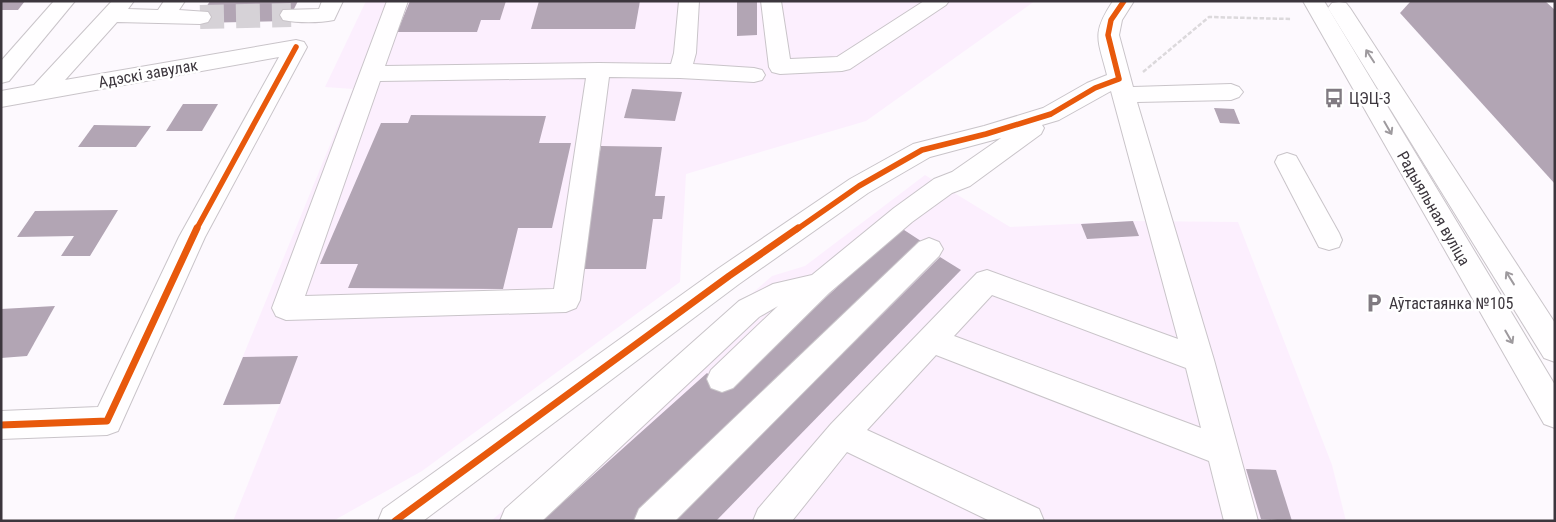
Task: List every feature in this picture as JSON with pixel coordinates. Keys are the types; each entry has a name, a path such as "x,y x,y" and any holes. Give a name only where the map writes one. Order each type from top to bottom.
{"street":[{"path":"1,76 65,1"},
{"path":"291,16 326,15 333,1"},
{"path":"398,1 286,308 566,300 599,70"},
{"path":"680,71 685,53 689,1"},
{"path":"771,1 780,67 842,64 939,1"},
{"path":"1124,1 1111,20 1108,36 1129,90 1240,521"},
{"name":"Радыяльная вуліца","path":"1313,1 1555,414"},
{"name":"Радыяльная вуліца","path":"1335,1 1555,349"},
{"path":"42,91 118,8 169,9 200,17"},
{"name":"Адэскі завулак","path":"1,99 296,47 192,237 107,421 1,426"},
{"path":"370,74 599,70 680,71 754,75"},
{"path":"722,379 819,285 919,203 943,186 961,179 1051,114 1095,88 1231,92"},
{"path":"395,521 729,276 859,186 922,150 986,134 1051,114"},
{"path":"1287,162 1329,240"},
{"path":"651,521 929,249"},
{"path":"770,521 842,434 987,281 1200,360"},
{"path":"517,521 749,309 786,288 819,285"},
{"path":"931,340 1222,451"},
{"path":"842,434 1027,521"}],"path":[{"path":"1129,90 1136,77 1209,18 1290,19"}],"shaded area":[{"path":"366,1 1035,1 866,121 686,174 680,282 422,471 333,521 233,521 280,404 223,405 353,89 325,87"},
{"path":"925,175 1010,227 1132,221 1238,222 1332,465 1346,521 491,521 772,276 805,266"}],"building":[{"path":"1,1 25,1 18,10 1,10"},
{"path":"210,1 298,1 288,21 196,23"},
{"path":"410,1 506,1 500,20 481,20 477,32 397,32"},
{"path":"539,1 640,1 635,29 531,29"},
{"path":"737,1 757,1 757,35 737,36"},
{"path":"1545,1 1555,10 1555,184 1400,13 1410,2"},
{"path":"632,89 682,92 675,121 624,118"},
{"path":"183,104 218,104 202,131 166,131"},
{"path":"1214,108 1234,109 1240,124 1220,123"},
{"path":"411,115 546,116 539,143 571,143 552,228 518,228 503,289 348,288 358,264 320,264 381,123 408,123"},
{"path":"94,125 151,126 136,147 78,147"},
{"path":"601,146 662,147 655,196 665,196 662,219 653,219 646,269 578,269"},
{"path":"118,210 90,256 61,256 74,236 17,237 35,211"},
{"path":"1133,221 1139,236 1087,239 1081,224"},
{"path":"901,228 924,243 633,521 542,521 707,373 727,389"},
{"path":"940,257 961,270 716,521 674,521"},
{"path":"55,306 27,356 1,358 1,309"},
{"path":"298,356 280,404 223,405 243,357"},
{"path":"1246,469 1276,470 1292,521 1261,519"}],"tunnel":[{"path":"200,17 291,15"}],"cycle path":[{"path":"395,521 729,276 859,186 922,150 986,134 1051,114 1095,88 1119,79 1108,35 1111,20 1124,1"},
{"path":"1,425 107,421 192,237 296,47"}],"place":[{"name":"ЦЭЦ-3","path":"1334,98"},
{"name":"Аўтастаянка №105","path":"1374,303"}]}
